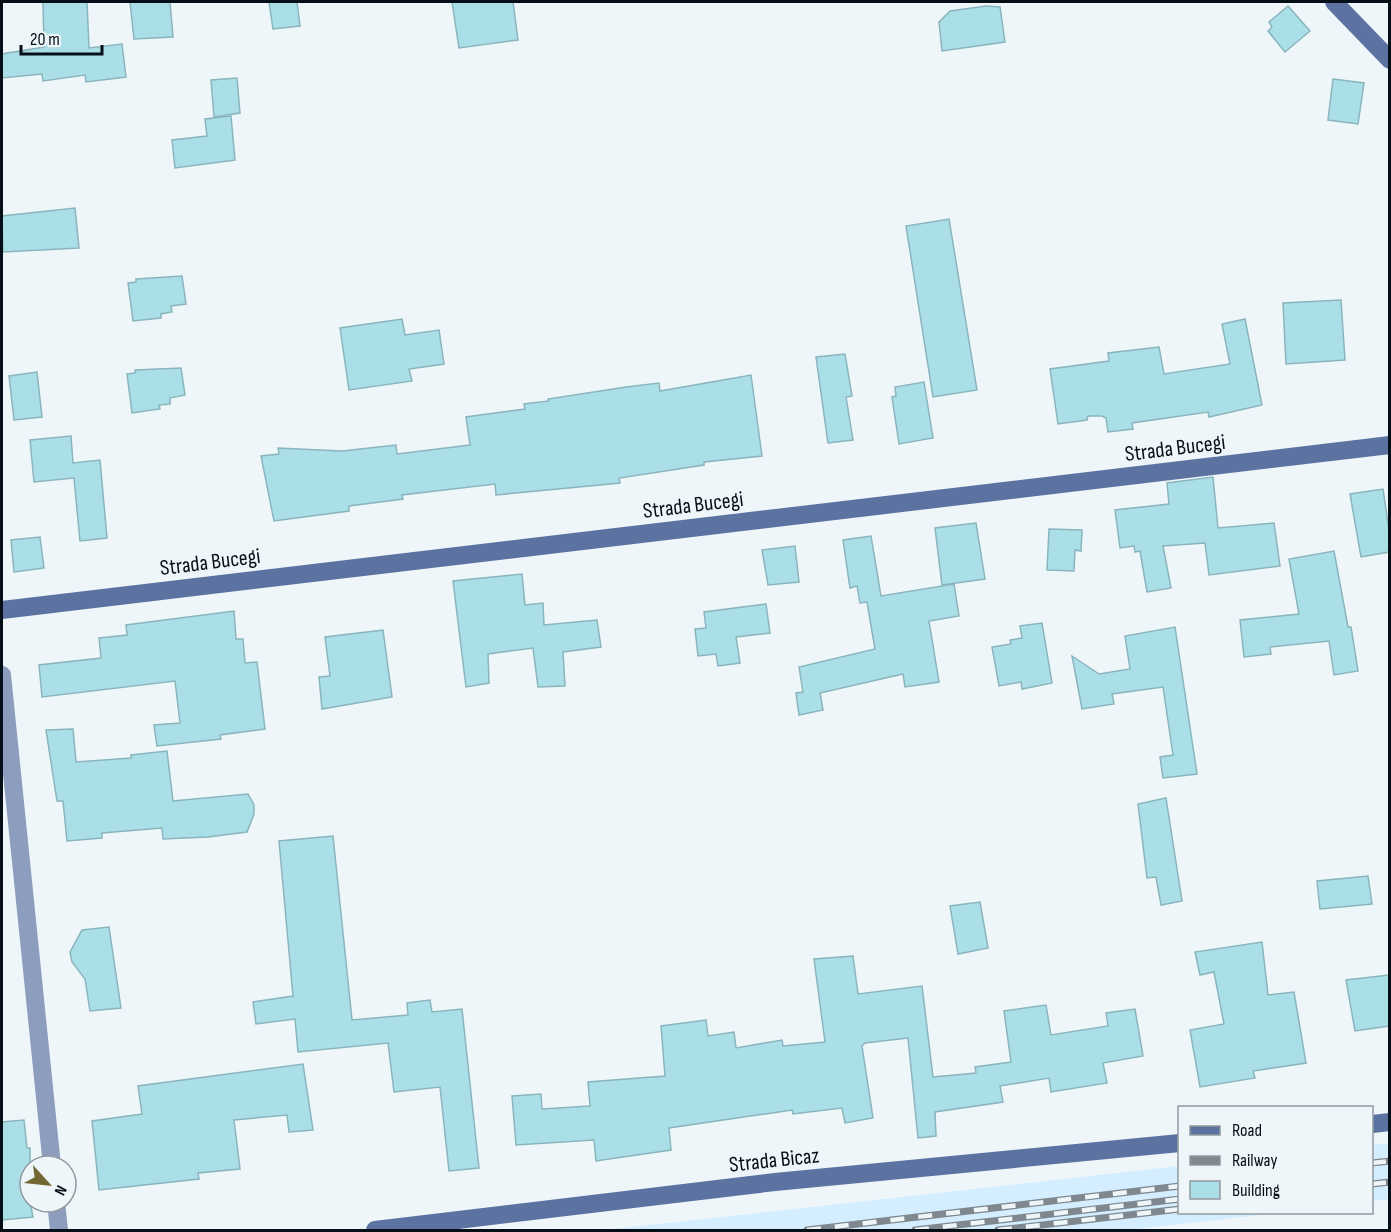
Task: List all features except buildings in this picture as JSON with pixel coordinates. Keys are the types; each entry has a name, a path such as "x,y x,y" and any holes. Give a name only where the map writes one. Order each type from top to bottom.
{"street":[{"path":"1334,2 1389,60"},
{"name":"Strada Bucegi","path":"2,610 1389,446"},
{"path":"2,675 51,1154"},
{"path":"1373,1124 1389,1122"},
{"name":"Strada Bicaz","path":"375,1230 775,1182 1178,1143"},
{"path":"57,1214 59,1230"}],"shaded area":[{"path":"1389,1143 1389,1199 1373,1201 1373,1145"},
{"path":"1178,1166 1178,1214 1270,1214 1128,1230 604,1230"}],"railway":[{"path":"1373,1163 1390,1161"},
{"path":"1373,1184 1390,1182"},
{"path":"807,1230 1178,1186"},
{"path":"915,1230 1178,1199"},
{"path":"998,1230 1178,1209"}]}
